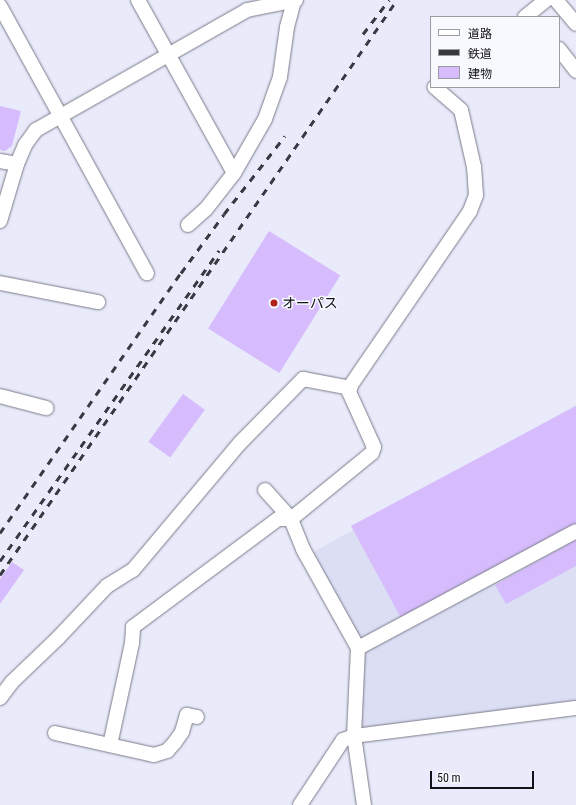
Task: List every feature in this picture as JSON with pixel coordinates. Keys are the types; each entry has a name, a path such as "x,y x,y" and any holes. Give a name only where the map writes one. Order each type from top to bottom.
{"street":[{"path":"138,0 234,174"},
{"path":"0,221 17,164 25,145 36,130 59,115 167,53 244,5 295,0 275,93 265,119 234,174 206,209 188,225"},
{"path":"530,15 546,0"},
{"path":"556,0 576,24"},
{"path":"0,6 147,273"},
{"path":"560,50 576,71"},
{"path":"110,745 132,643 132,626 278,519 291,519 372,453 374,447 349,392 350,388 470,211 476,195 474,167 461,110 436,88"},
{"path":"0,161 17,164"},
{"path":"0,283 98,302"},
{"path":"0,698 12,682 58,638 107,586 133,570 240,443 303,379 350,388"},
{"path":"0,396 46,408"},
{"path":"265,490 291,519 303,549 358,648 354,736 364,805"},
{"path":"358,648 576,531"},
{"path":"300,805 343,740 354,736 576,708"},
{"path":"55,733 154,756 166,750 175,742 182,732 186,715 197,717"}],"shaded area":[{"path":"576,405 576,526 361,642 310,554"},
{"path":"576,537 576,703 359,729 363,651"}],"building":[{"path":"0,106 21,111 12,146 5,151 0,150"},
{"name":"オーパス","path":"269,231 340,276 279,373 208,329"},
{"path":"183,394 205,410 170,458 148,442"},
{"path":"576,406 576,523 401,618 351,526"},
{"path":"576,540 576,566 506,604 495,585"},
{"path":"12,562 24,570 0,604 0,579"}],"railway":[{"path":"363,34 389,0"},
{"path":"0,575 397,0"},
{"path":"0,533 181,273 224,214 285,136"},
{"path":"0,561 219,250"}],"place":[{"name":"オーパス","path":"274,303"}]}
